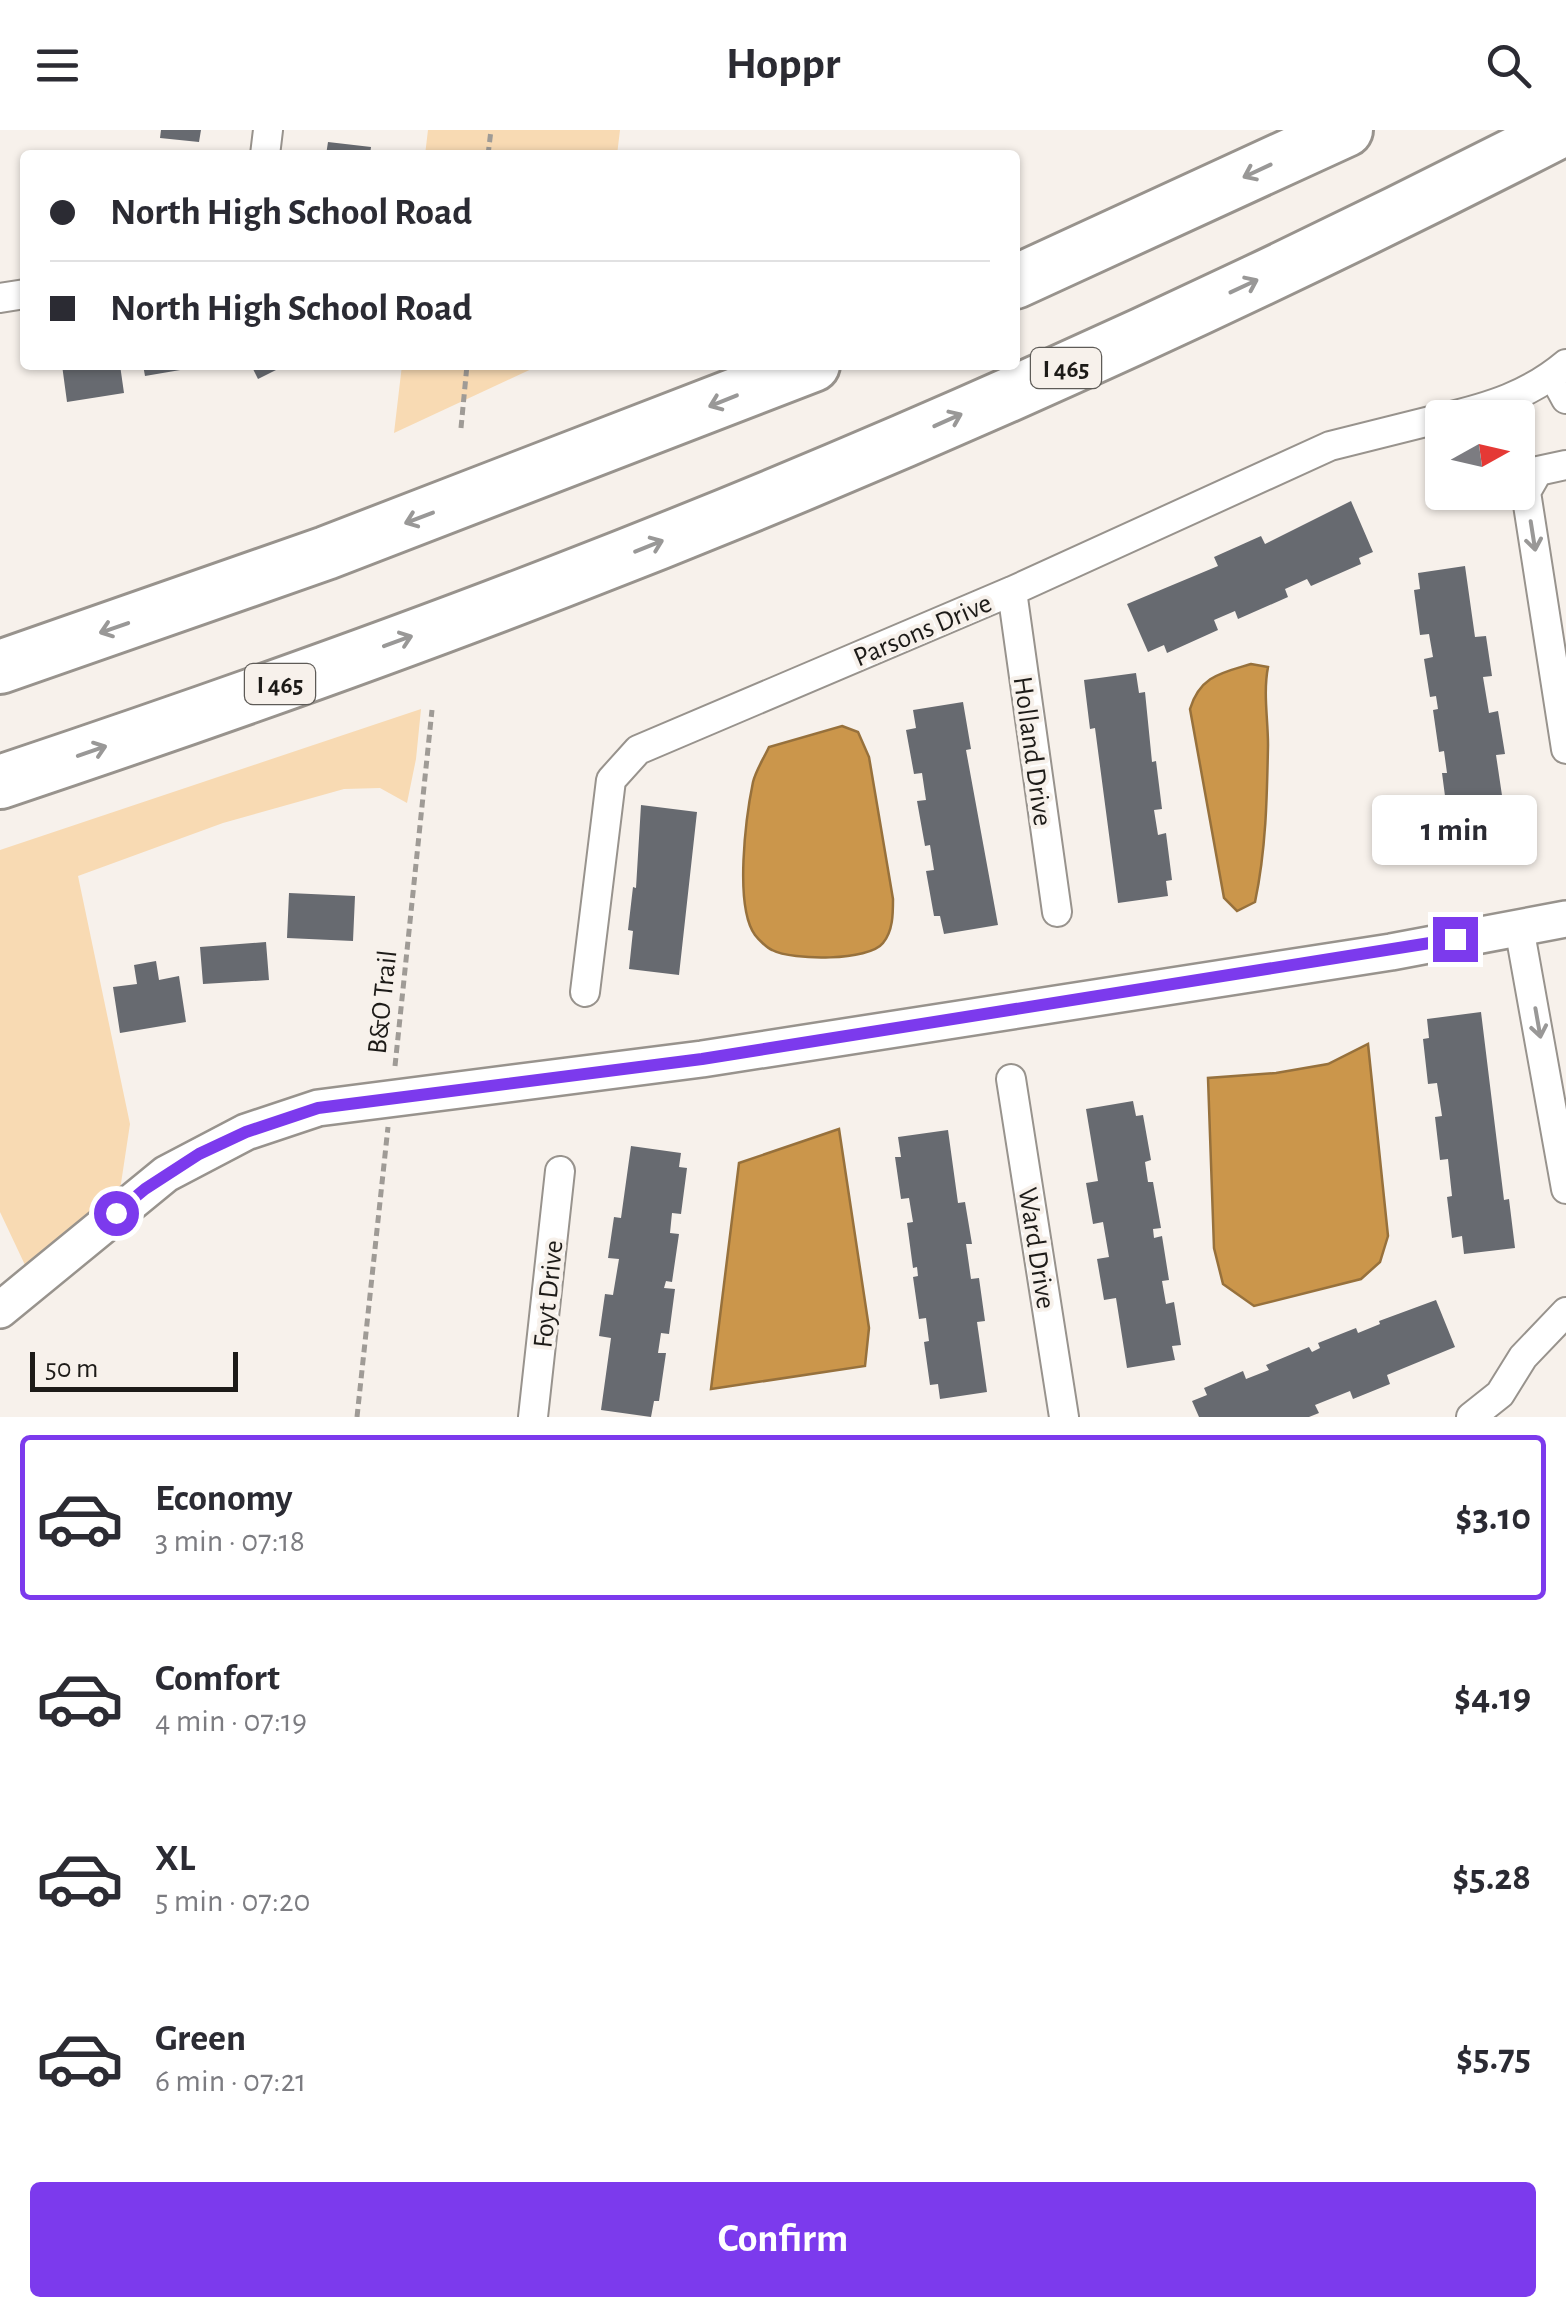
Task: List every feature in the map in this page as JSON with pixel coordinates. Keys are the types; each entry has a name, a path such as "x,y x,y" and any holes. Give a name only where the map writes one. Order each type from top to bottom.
{"highway":[{"path":"1020,280 1346,130"},
{"name":"I 465","path":"0,782 183,720 685,532 1112,348 1280,270 1562,130"},
{"path":"0,666 326,554 800,370"}],"street":[{"name":"Parsons Drive","path":"1510,400 1562,379"},
{"name":"Parsons Drive","path":"585,992 610,786 629,757 648,744 1012,591 1330,446 1425,422"},
{"path":"1566,466 1538,472 1526,492 1566,749"},
{"name":"Holland Drive","path":"1012,591 1057,912"},
{"path":"0,1310 145,1189 199,1154 294,1114 702,1059 1372,955 1566,918"},
{"path":"1520,927 1566,1189"},
{"name":"Ward Drive","path":"1011,1079 1064,1417"},
{"name":"Foyt Drive","path":"533,1417 560,1171"},
{"path":"1472,1417 1500,1394 1523,1358 1566,1312"}],"path":[{"path":"461,428 467,370"},
{"name":"B&O Trail","path":"357,1417 432,710"}],"shaded area":[{"path":"428,130 620,130 618,150 426,150"},
{"path":"401,370 529,370 394,433"},
{"path":"1251,664 1268,667 1265,824 1255,902 1237,911 1224,898 1190,709 1206,683 1221,673"},
{"path":"421,709 407,803 380,788 344,789 223,823 78,876 130,1124 120,1190 25,1265 0,1212 0,850"},
{"path":"842,726 858,732 869,757 893,899 891,928 883,943 863,953 830,957 782,954 755,935 745,904 745,838 753,782 769,747"},
{"path":"1368,1044 1388,1236 1380,1262 1361,1279 1254,1306 1223,1284 1214,1248 1208,1078 1328,1064"},
{"path":"839,1129 869,1328 865,1366 711,1389 739,1163"}],"building":[{"path":"161,130 201,130 199,142 160,138"},
{"path":"328,142 371,147 371,150 327,150"},
{"path":"63,370 121,370 124,393 67,402"},
{"path":"144,370 180,370 145,376"},
{"path":"254,370 276,370 258,379"},
{"path":"1351,501 1373,552 1359,558 1361,564 1311,586 1307,579 1285,589 1288,597 1238,619 1235,611 1214,620 1218,630 1167,653 1164,645 1148,652 1127,604 1218,566 1214,557 1261,536 1265,544"},
{"path":"1465,566 1475,637 1486,636 1492,676 1483,677 1489,713 1498,711 1505,754 1496,755 1507,829 1459,835 1456,818 1448,819 1442,773 1447,773 1444,751 1439,752 1433,710 1438,709 1436,696 1430,697 1424,659 1433,657 1429,634 1420,635 1414,590 1420,589 1418,573"},
{"path":"1136,673 1139,693 1145,692 1152,762 1156,761 1162,809 1154,810 1158,835 1166,833 1172,880 1166,881 1168,896 1118,903 1095,728 1090,729 1084,680"},
{"path":"963,702 971,749 966,750 998,925 944,934 940,916 934,916 926,871 934,870 917,801 926,800 922,773 914,774 906,730 916,728 913,710"},
{"path":"641,805 697,812 679,975 629,969 633,931 628,930 633,887 636,888"},
{"path":"289,893 355,896 353,941 287,938"},
{"path":"266,942 269,980 203,984 200,947"},
{"path":"156,961 159,980 179,976 186,1022 120,1033 113,987 137,984 134,965"},
{"path":"1481,1012 1504,1200 1509,1199 1515,1248 1464,1254 1462,1236 1452,1238 1448,1159 1440,1160 1435,1117 1442,1116 1437,1083 1428,1084 1423,1039 1429,1038 1427,1019"},
{"path":"1133,1101 1136,1116 1143,1115 1151,1160 1145,1162 1148,1182 1153,1182 1161,1228 1153,1229 1154,1238 1162,1236 1169,1280 1162,1281 1166,1304 1174,1302 1181,1345 1172,1346 1175,1360 1127,1368 1116,1298 1104,1300 1097,1259 1109,1257 1103,1222 1093,1224 1086,1183 1098,1181 1086,1109"},
{"path":"948,1130 958,1203 965,1202 972,1244 966,1244 971,1279 979,1278 985,1321 977,1322 987,1392 940,1399 938,1384 930,1385 924,1342 929,1341 926,1318 919,1319 913,1277 918,1276 917,1267 913,1268 907,1223 913,1222 909,1198 901,1199 895,1157 901,1157 898,1137"},
{"path":"631,1146 681,1153 679,1167 687,1168 681,1214 672,1213 670,1233 679,1234 672,1282 666,1281 664,1288 675,1289 669,1334 661,1333 658,1353 666,1353 659,1401 654,1401 651,1417 601,1410 611,1338 599,1336 605,1294 613,1295 619,1259 608,1258 614,1217 621,1218"},
{"path":"1436,1300 1455,1347 1387,1375 1390,1384 1353,1399 1350,1391 1315,1405 1319,1413 1309,1417 1199,1417 1192,1401 1207,1395 1204,1388 1243,1371 1246,1379 1269,1370 1266,1365 1309,1347 1312,1352 1320,1348 1318,1343 1356,1328 1358,1333"}],"route":[{"path":"116,1213 199,1154 246,1132 318,1108 702,1059 1455,939"}]}
